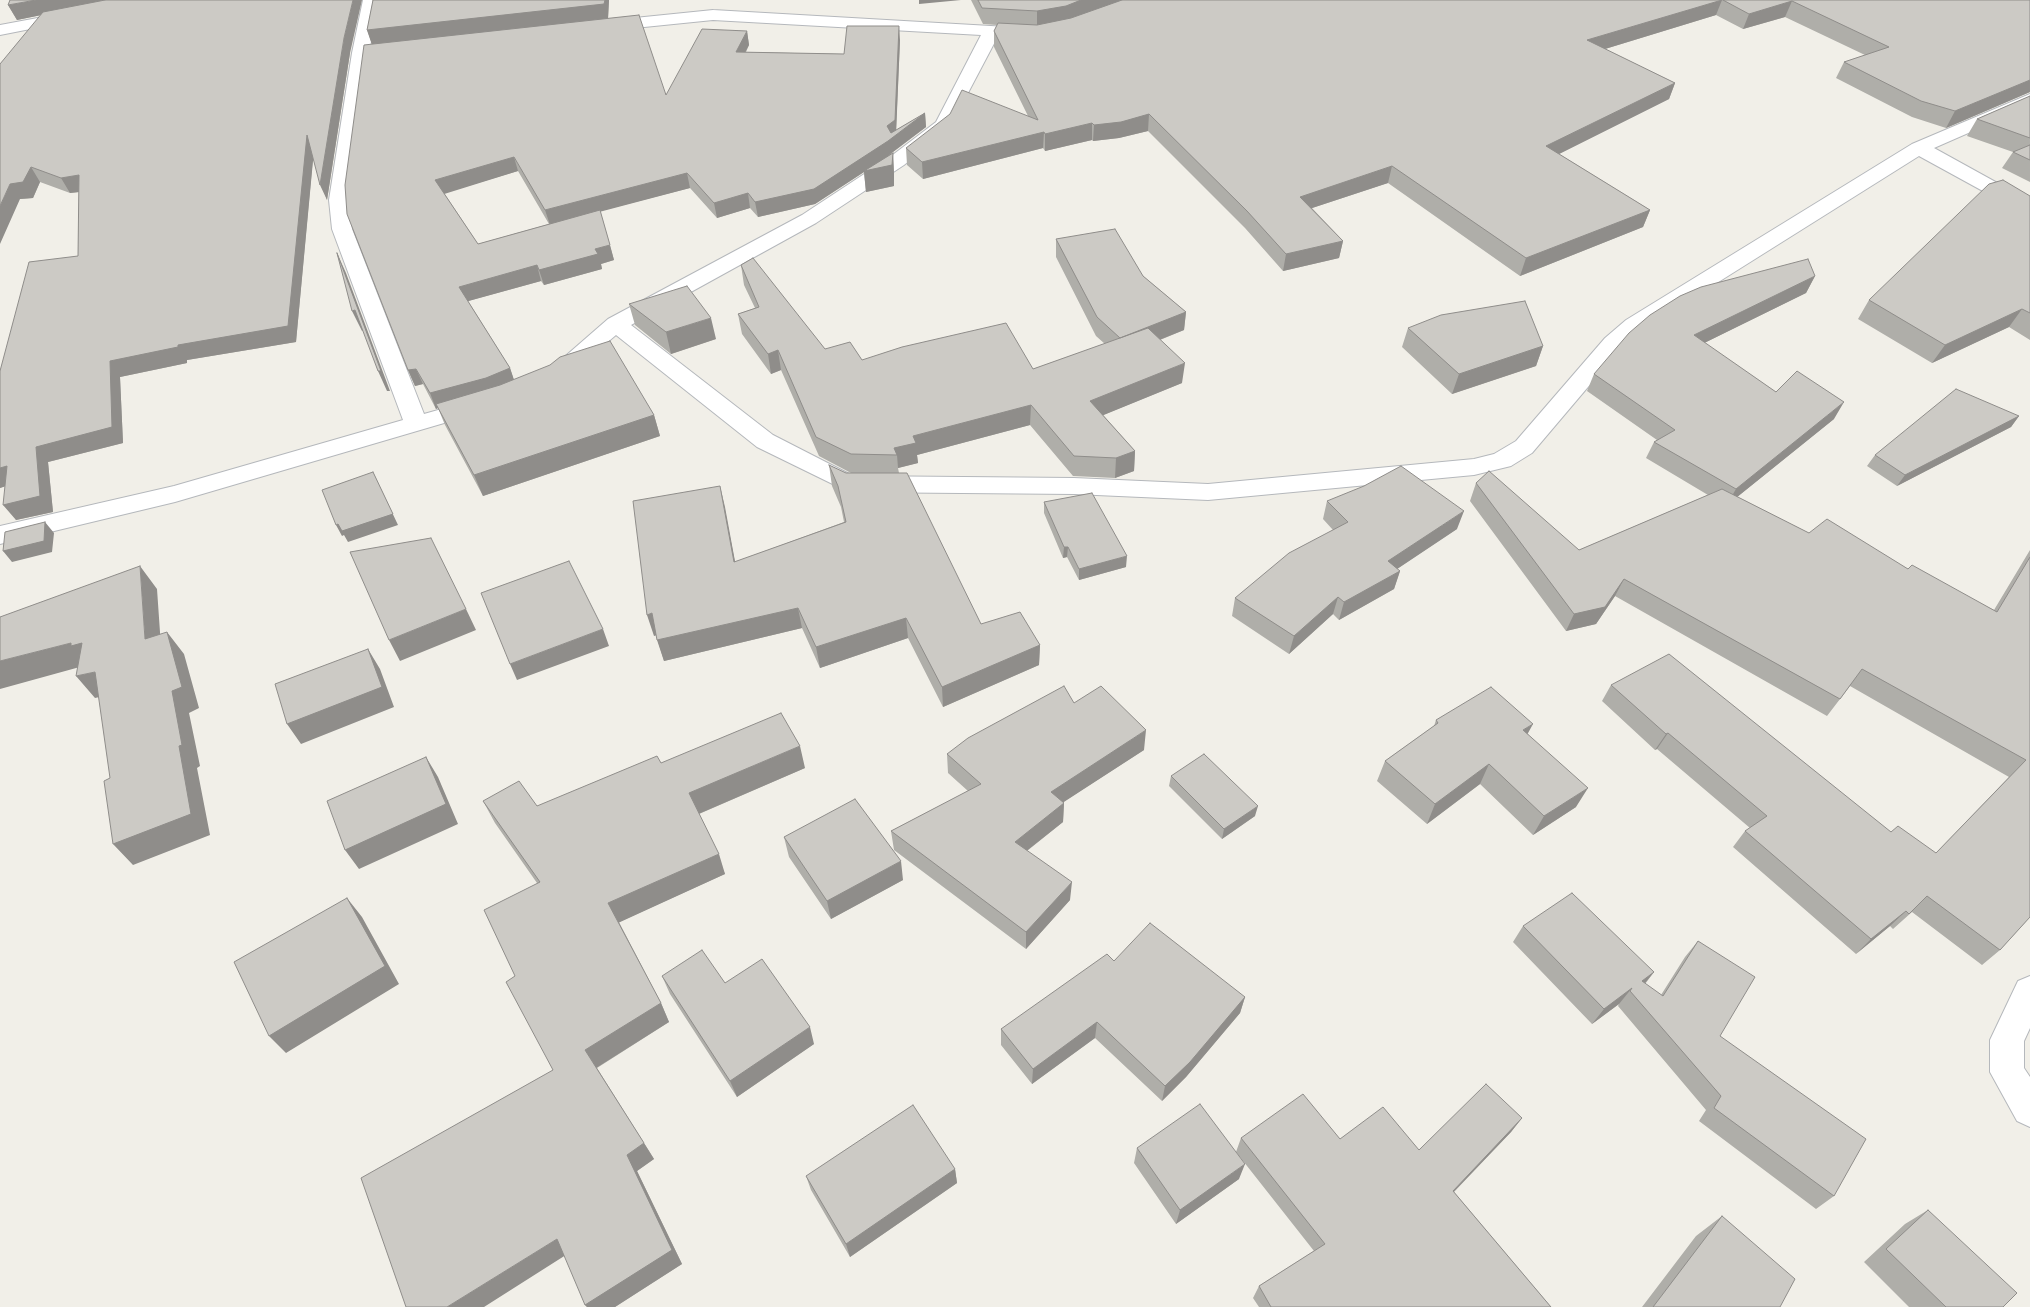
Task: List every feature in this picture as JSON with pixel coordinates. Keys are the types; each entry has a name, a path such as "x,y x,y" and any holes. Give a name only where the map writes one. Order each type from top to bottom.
{"street":[{"path":"371,0 360,53 339,200 342,229 416,424"},
{"path":"0,30 83,14"},
{"path":"586,28 713,15 1028,34"},
{"path":"25,45 44,22"},
{"path":"540,384 548,380 616,324 809,219 913,149 943,125 992,31"},
{"path":"360,53 420,46"},
{"path":"616,324 765,441 849,484 1074,486 1208,492 1474,467 1502,460 1524,447 1614,344 1634,325 1919,148 2030,99"},
{"path":"1919,148 2030,209"},
{"path":"0,535 175,494 500,400"},
{"path":"2030,992 2007,1040 2007,1072 2030,1109"}],"building":[{"path":"10,0 36,0 8,5"},
{"path":"105,0 353,0 344,38 320,185 307,135 288,326 178,345 178,347 110,361 112,427 36,447 40,496 3,505 7,466 0,468 0,371 29,262 78,256 79,175 61,178 31,167 23,182 10,184 0,206 0,64 43,12"},
{"path":"373,0 605,0 604,4 367,30"},
{"path":"978,0 1081,0 1066,6 1037,11 982,8"},
{"path":"1122,0 1722,0 1587,40 1675,83 1546,146 1650,210 1526,258 1392,166 1300,197 1343,241 1286,254 1247,211 1149,114 1121,122 1094,125 1092,123 1045,134 1044,132 922,162 906,148 950,114 962,90 1038,120 994,31 998,23 1037,25 1071,18"},
{"path":"1723,0 2030,0 2030,80 1955,111 1921,101 1844,62 1889,47 1792,1 1749,14"},
{"path":"639,15 666,95 702,29 747,31 736,52 844,54 847,26 899,26 895,120 887,126 891,133 925,113 888,141 814,189 755,202 748,193 714,203 687,173 545,210 514,157 435,180 478,244 600,210 610,245 595,249 598,254 539,270 537,265 459,287 510,368 486,378 430,393 416,369 408,370 347,214 345,185 364,45"},
{"path":"2030,96 2030,138 1977,119"},
{"path":"2030,145 2030,160 2013,152"},
{"path":"893,153 892,165 864,171"},
{"path":"2003,180 2030,196 2030,313 2022,309 1945,345 1869,300 1989,184"},
{"path":"1115,229 1143,276 1186,312 1120,338 1097,317 1056,239"},
{"path":"337,253 381,371 378,371 355,310 352,311"},
{"path":"753,258 825,349 850,342 862,360 902,347 1006,323 1033,369 1148,328 1185,363 1090,401 1135,451 1116,458 1074,456 1031,405 913,436 916,443 894,448 897,455 851,454 816,437 778,350 768,354 738,314 759,307 741,265"},
{"path":"1808,259 1815,276 1694,335 1776,392 1797,371 1844,402 1736,489 1654,442 1675,430 1594,374 1629,333 1650,315 1680,296 1701,287"},
{"path":"687,286 711,318 666,332 629,304"},
{"path":"1525,301 1543,346 1459,374 1408,328 1441,315"},
{"path":"610,341 654,415 474,475 436,404 500,385 550,365 560,357"},
{"path":"1956,389 2019,416 1905,475 1875,455"},
{"path":"829,465 846,473 907,473 981,624 1020,612 1040,645 942,687 906,618 816,647 798,608 657,640 652,613 647,615 633,501 720,486 734,562 846,522 838,486"},
{"path":"1401,466 1464,511 1388,561 1400,571 1344,602 1338,597 1294,636 1235,598 1289,553 1348,522 1327,501 1364,486"},
{"path":"1489,471 1579,550 1722,489 1809,533 1827,519 1908,569 1912,565 1997,612 2030,557 2030,917 2000,950 1927,896 1909,914 1906,911 1871,939 1745,831 1767,816 1668,733 1666,734 1611,685 1669,654 1891,832 1898,826 1936,853 2026,760 1862,669 1840,699 1624,579 1605,607 1574,614 1476,483"},
{"path":"373,472 393,514 342,531 338,524 336,525 322,490"},
{"path":"1092,493 1127,556 1079,569 1068,547 1064,547 1044,502"},
{"path":"45,522 44,541 3,551 5,532"},
{"path":"431,538 466,609 389,640 350,552"},
{"path":"569,561 603,629 510,664 481,593"},
{"path":"140,566 145,639 167,632 182,687 172,691 182,745 179,746 191,814 113,844 104,781 110,778 95,672 76,676 82,643 71,646 71,643 0,661 0,617"},
{"path":"368,649 382,687 287,724 275,684"},
{"path":"1064,686 1074,703 1101,686 1146,730 1051,792 1064,803 1015,842 1072,882 1026,932 891,831 981,784 947,754 968,738"},
{"path":"1491,687 1533,724 1523,730 1588,788 1544,816 1489,764 1435,804 1385,761 1438,723 1436,720"},
{"path":"781,713 800,746 689,793 719,854 608,903 661,1003 585,1050 644,1143 627,1155 672,1250 585,1305 557,1239 447,1307 406,1307 361,1178 553,1070 506,982 515,976 484,910 540,882 483,801 519,781 537,806 657,756 661,763"},
{"path":"1204,754 1258,806 1224,829 1171,776"},
{"path":"426,757 446,804 345,850 327,801"},
{"path":"855,799 901,861 827,901 784,837"},
{"path":"1572,893 1654,972 1642,981 1663,996 1698,941 1755,977 1720,1036 1866,1139 1834,1196 1714,1108 1721,1096 1630,991 1632,988 1604,1009 1523,926"},
{"path":"347,898 385,966 269,1036 234,962"},
{"path":"1150,923 1245,997 1190,1062 1165,1086 1097,1022 1033,1069 1001,1029 1107,954 1114,961"},
{"path":"702,950 725,983 762,959 810,1027 730,1081 662,976"},
{"path":"1486,1084 1522,1118 1453,1191 1551,1307 1271,1307 1259,1286 1325,1244 1241,1138 1303,1094 1340,1139 1383,1107 1419,1150"},
{"path":"1200,1104 1245,1164 1180,1210 1137,1148"},
{"path":"913,1105 955,1169 846,1244 806,1176"},
{"path":"1928,1210 2017,1293 2003,1307 1946,1307 1886,1249"},
{"path":"1722,1216 1795,1279 1780,1307 1653,1307"}]}
